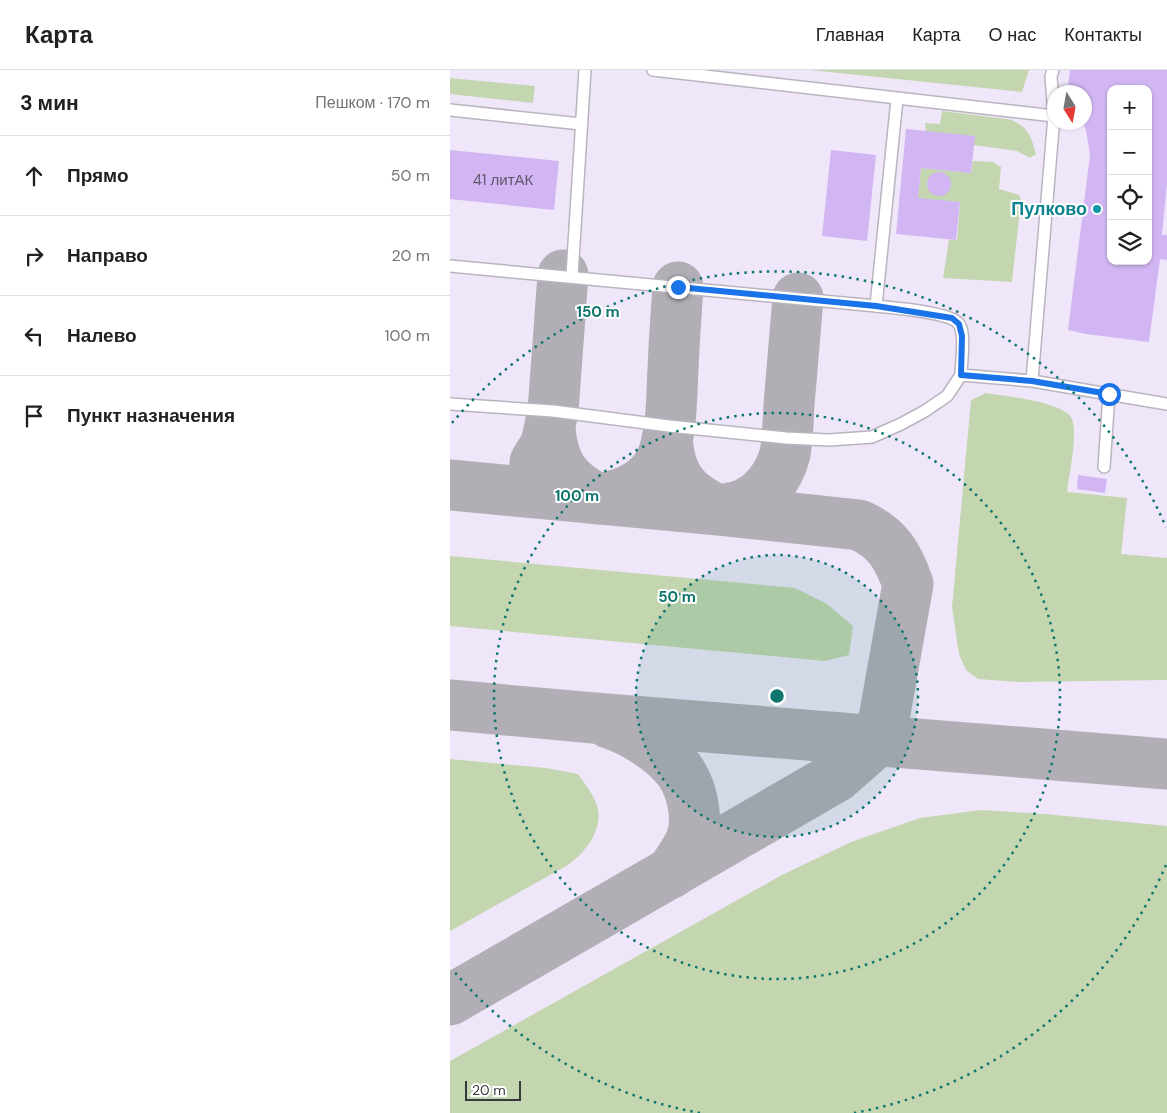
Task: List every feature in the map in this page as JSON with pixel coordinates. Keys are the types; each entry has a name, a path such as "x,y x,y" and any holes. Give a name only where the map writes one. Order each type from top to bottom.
{"lane":[{"path":"572,276 585,70"},
{"path":"654,70 1047,115"},
{"path":"1052,85 1053,70"},
{"path":"876,306 897,99"},
{"path":"450,110 582,124"},
{"path":"1032,381 1053,130"},
{"path":"450,266 876,306 952,318 959,324 962,336 961,375 946,396 925,411 872,437 829,440 786,438 669,426 553,411 450,404"},
{"path":"961,375 1032,381 1167,404"},
{"path":"1104,467 1109,394"}],"shaded area":[{"name":"Пулково","path":"450,70 1167,70 1167,1113 450,1113"}],"green space":[{"path":"810,70 1029,70 1022,92"},
{"path":"450,78 535,86 533,103 450,94"},
{"path":"942,111 1014,121 1027,131 1036,154 1030,158 1017,151 974,145 926,131 925,123 940,124"},
{"path":"973,161 993,162 1001,167 999,189 1019,195 1021,200 1012,282 943,278 949,240 957,240 960,203 918,198 921,168 971,173"},
{"path":"986,393 1047,404 1067,413 1072,419 1074,435 1067,492 1127,498 1121,554 1167,558 1167,680 1019,682 978,679 966,670 959,654 952,607 971,400"},
{"path":"450,556 795,588 827,604 853,626 849,655 825,661 450,626"},
{"path":"450,759 546,768 578,774 593,797 599,814 596,831 592,839 575,860 450,931"},
{"path":"981,810 1167,826 1167,1113 450,1113 450,1061 782,875 851,842 920,818"}],"building":[{"name":"Пулково","path":"1070,70 1167,70 1167,183 1162,235 1167,235 1167,260 1160,259 1149,342 1068,330 1090,155 1086,130 1092,130 1092,85 1068,85"},
{"path":"906,129 975,136 971,173 921,168 918,198 960,202 956,240 896,234"},
{"path":"450,150 559,161 554,210 450,199"},
{"path":"831,150 876,155 867,241 822,236"},
{"path":"939,172 948,175 951,184 948,193 939,196 930,193 927,184 930,175"},
{"path":"1078,475 1107,479 1105,493 1077,489"}],"taxiway":[{"path":"535,462 546,444 553,411 563,275"},
{"path":"550,430 555,454 564,472 578,486 598,499 629,490 649,477 661,460 668,436 678,287"},
{"path":"667,440 670,459 676,476 687,490 708,505 724,509 739,506 762,493 779,471 785,454 798,298"},
{"path":"450,485 859,525 869,530 891,549 908,584 883,724 876,742 836,777 450,1000"},
{"path":"450,705 1167,764"},
{"path":"609,723 637,736 656,748 673,763 684,777 693,804 693,831 687,849 671,873"}],"place":[{"name":"Пулково","path":"1097,209"}],"route":[{"path":"678,287 876,306 940,315 952,318 959,324 962,336 961,375 1032,381 1109,394"}]}
